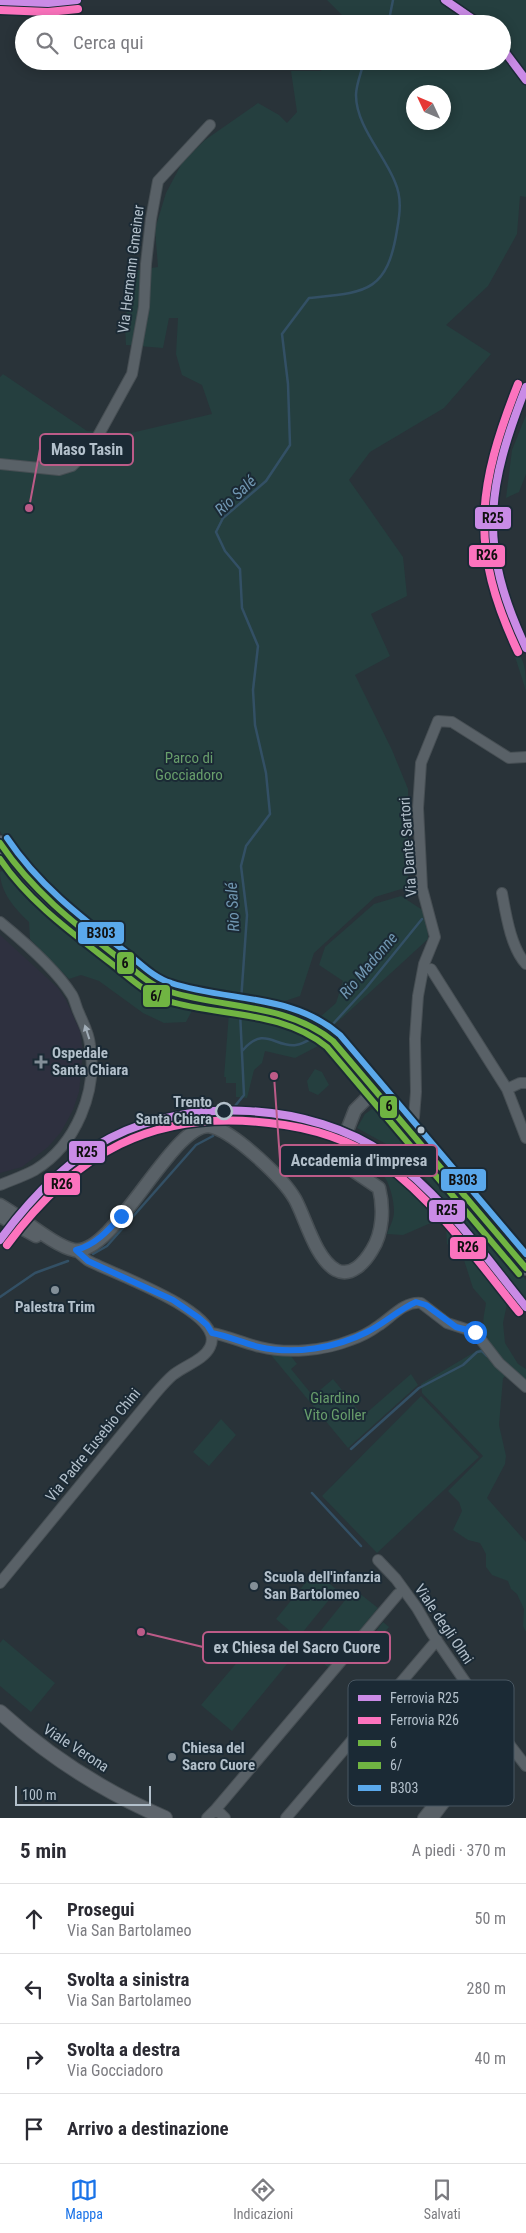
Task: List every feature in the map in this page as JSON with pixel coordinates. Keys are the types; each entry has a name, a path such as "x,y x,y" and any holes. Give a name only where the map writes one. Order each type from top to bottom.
{"main road":[{"path":"0,843 25,879 49,902 156,986 165,991 188,997 299,1018 321,1029 526,1268"},
{"name":"Viale Verona","path":"0,1712 70,1767 165,1818"}],"street":[{"name":"Via Hermann Gmeiner","path":"0,464 59,470 72,466 93,444 132,374 144,307 151,219 158,182 210,125"},
{"name":"Via Dante Sartori","path":"406,1126 414,1117 416,1100 415,1038 418,996 424,964 435,937 422,888 418,808 421,763 438,721 452,722 509,758 526,757"},
{"path":"502,893 508,925 520,957 526,964"},
{"path":"0,922 50,969 73,997 86,1028 92,1057 90,1085 82,1113 68,1139 50,1158 35,1169 0,1185"},
{"path":"431,969 507,1089 526,1138"},
{"path":"507,1089 520,1083 526,1083"},
{"path":"76,1250 87,1247 104,1236 184,1138 201,1127 208,1126 214,1127 230,1136 282,1180 294,1198 316,1246 330,1265 337,1270 347,1272 354,1269 369,1256 374,1248 383,1205 379,1188 345,1165 339,1151 355,1110 375,1090"},
{"path":"0,1205 55,1242"},
{"path":"0,1216 42,1239 76,1250 88,1261 173,1300 199,1318 212,1333 261,1347 290,1350 306,1349 350,1340 379,1326 392,1312 416,1302 421,1303 456,1327 475,1332 499,1363 526,1387"},
{"name":"Via Padre Eusebio Chini","path":"0,1583 155,1394 173,1375 206,1353 210,1347 212,1333"},
{"name":"Viale degli Olmi","path":"378,1560 396,1579 464,1680"},
{"path":"207,1818 398,1594"},
{"path":"403,1680 437,1640"},
{"path":"286,1818 348,1745"},
{"name":"Viale degli Olmi","path":"514,1750 526,1766"},
{"path":"430,1816 439,1806"},
{"path":"216,1809 226,1818"}],"shaded area":[{"name":"Ospedale Santa Chiara","path":"0,935 58,988 66,1000 80,1031 83,1052 79,1092 73,1110 61,1132 48,1147 22,1167 0,1173"}],"green space":[{"name":"Parco di Gocciadoro","path":"327,0 526,0 526,197 520,196 517,234 488,286 446,325 491,354 444,408 370,452 349,480 403,557 407,596 371,614 390,656 355,675 392,750 408,789 408,887 375,897 314,953 300,996 273,1005 188,990 187,995 152,977 61,907 19,865 0,831 0,377 3,374 87,431 131,433 212,414 202,385 182,375 176,354 178,318 169,318 163,348 126,345 125,325 131,271 158,267 155,229 166,193 182,163 205,140 258,103 279,115 287,123 297,112 291,71 511,70 511,15 342,15"},
{"path":"526,415 526,474 519,492 506,498 512,450"},
{"path":"512,647 523,661 526,691"},
{"path":"4,869 35,901 146,989 165,1000 194,1007 186,1022 164,1023 143,1013 99,981 81,975 69,979 30,939 29,922 5,893 0,872"},
{"path":"401,896 427,913 428,939 330,1029 319,1018 336,1003 343,981 319,965 325,947 374,904"},
{"path":"229,1013 295,1024 323,1039 320,1045 295,1058 265,1051 262,1063 254,1070 247,1098 236,1097 236,1083 226,1083 226,1077 224,1077"},
{"path":"315,1069 322,1072 329,1085 318,1095 309,1091 307,1081"},
{"path":"372,1109 384,1112 409,1144 397,1150 357,1128 365,1114"},
{"path":"354,1139 387,1159 447,1216 403,1235 387,1234 394,1212 389,1187 382,1174 358,1164 351,1157 348,1150"},
{"path":"412,1144 526,1280 526,1299 402,1150"},
{"path":"446,1228 455,1230 478,1264 507,1296 503,1323 505,1343 518,1364 526,1369 526,1382 500,1358 490,1343 483,1324 486,1303 473,1288 463,1257 447,1244"},
{"path":"483,1347 508,1374 503,1378 499,1425 506,1456 505,1464 487,1498 526,1542 526,1632 523,1626 524,1609 508,1581 492,1575 486,1567 486,1554 480,1543 468,1540 453,1530 462,1511 459,1502 448,1491 483,1456 422,1393 421,1384"},
{"name":"Giardino Vito Goller","path":"271,1355 291,1356 297,1364 291,1369 313,1396 333,1379 363,1416 411,1374 418,1385 348,1448"},
{"path":"421,1396 479,1457 377,1553 322,1496"},
{"path":"221,1419 236,1435 209,1466 193,1452"},
{"path":"315,1571 337,1590 298,1638 276,1619"},
{"path":"354,1589 378,1608 329,1668 306,1649"},
{"path":"383,1622 389,1627 375,1644 369,1640"},
{"path":"261,1634 292,1658 232,1731 201,1705"},
{"path":"3,1639 55,1683 31,1712 0,1686 0,1643"}],"waterway":[{"name":"Rio Salé","path":"390,15 393,0"},
{"name":"Rio Salé","path":"241,1001 247,915 241,866 246,846 270,814 266,773 255,725 253,690 258,646 242,608 240,569 225,551 216,532 223,518 266,481 290,445 288,384 282,334 309,298 345,294 371,285 380,278 393,251 399,218 399,194 390,171 365,129 357,106 356,91 361,70"},
{"name":"Rio Madonne","path":"332,1025 366,988 422,919"},
{"name":"Rio Salé","path":"221,1123 244,1095 240,1012"},
{"name":"Rio Madonne","path":"243,1050 258,1039 264,1038 282,1044 296,1045 314,1037"},
{"name":"Rio Salé","path":"93,1254 107,1246 196,1145 213,1136"},
{"name":"Rio Salé","path":"0,1297 35,1273 68,1261"},
{"path":"351,1449 419,1388 463,1365 477,1352 482,1351 487,1356"},
{"path":"312,1493 361,1546"}],"rail line":[{"name":"R25","path":"0,1 48,3 77,0"},
{"name":"R25","path":"445,0 467,15"},
{"name":"R26","path":"0,10 48,12 78,9"},
{"name":"R25","path":"511,60 526,80"},
{"name":"R26","path":"518,384 494,455 487,487 484,518 486,549 492,581 502,615 518,652"},
{"name":"R25","path":"526,387 502,456 493,518 494,547 500,579 526,648"},
{"name":"R25","path":"0,1240 23,1210 49,1183 78,1158 110,1138 142,1125 176,1116 213,1111 250,1111 287,1115 322,1124 356,1137 385,1154 406,1170 425,1187 461,1226 526,1307"},
{"name":"R26","path":"7,1245 33,1213 60,1185 89,1162 120,1144 153,1131 189,1123 227,1120 269,1123 328,1135 356,1147 382,1162 421,1195 472,1252 519,1312"}],"transit line":[{"name":"B303","path":"7,838 33,871 62,901 159,978 193,989 280,1005 321,1021 340,1035 526,1254"},
{"name":"6","path":"0,843 40,892 87,933 150,983 171,992 276,1013 315,1029 333,1041 526,1268"},
{"name":"6/","path":"0,859 24,889 51,915 145,990 168,1001 188,1006 271,1020 291,1026 327,1047 519,1274"}],"place":[{"name":"Maso Tasin","path":"29,508"},
{"name":"Ospedale Santa Chiara","path":"41,1062"},
{"name":"Accademia d'impresa","path":"274,1076"},
{"name":"Trento Santa Chiara","path":"224,1111"},
{"name":"Palestra Trim","path":"55,1290"},
{"name":"Scuola dell'infanzia San Bartolomeo","path":"254,1586"},
{"name":"ex Chiesa del Sacro Cuore","path":"141,1632"},
{"name":"Chiesa del Sacro Cuore","path":"172,1757"}],"route":[{"path":"121,1216 104,1236 87,1247 76,1250 88,1261 173,1300 199,1318 212,1333 261,1347 279,1350 306,1349 338,1344 350,1340 379,1326 400,1309 416,1302 426,1305 456,1327 475,1332"}]}
